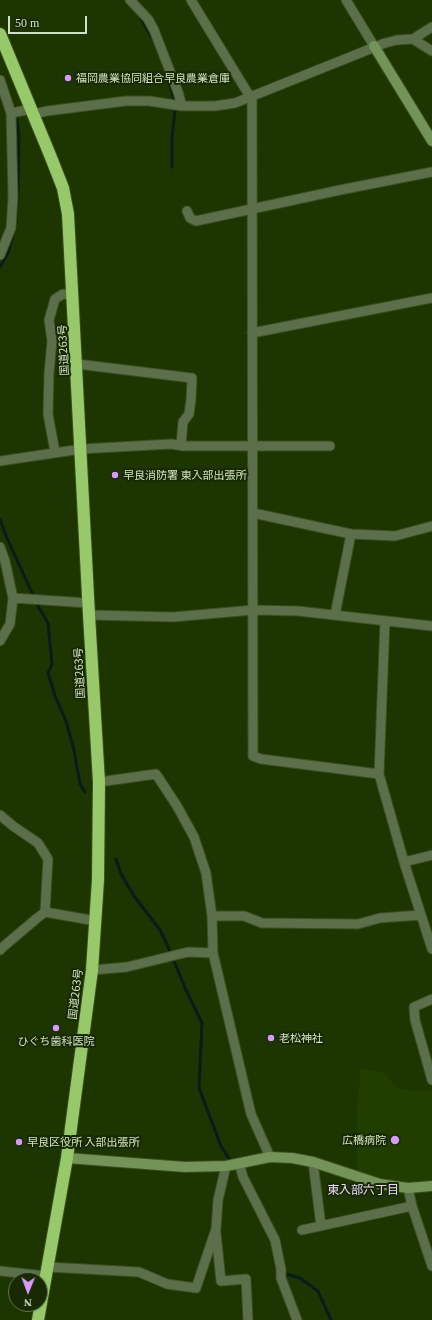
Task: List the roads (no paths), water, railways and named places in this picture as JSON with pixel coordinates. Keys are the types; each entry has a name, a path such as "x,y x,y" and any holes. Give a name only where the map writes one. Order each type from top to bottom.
{"highway":[{"name":"国道263号","path":"0,34 29,111 63,188 68,214 77,364 88,603 99,782 98,880 92,970 67,1158 47,1272"}],"street":[{"path":"130,0 148,19 154,30 182,106"},
{"path":"191,0 252,100 253,756 261,759 379,774"},
{"path":"346,0 432,141"},
{"path":"11,112 46,111 126,101 149,101 182,106 215,106 234,103 374,46 397,40 413,39 432,27"},
{"path":"413,39 432,51"},
{"path":"0,80 11,112 13,197 10,228 0,255"},
{"path":"187,211 190,218 196,221 432,172"},
{"path":"55,452 48,414 49,373 52,341 49,320 55,299 63,294 73,295"},
{"path":"252,333 432,298"},
{"path":"77,364 192,378 191,400 188,414 183,422 181,445"},
{"path":"0,461 81,449 171,444 330,446"},
{"path":"253,513 351,534 395,536 432,526"},
{"path":"335,615 351,534"},
{"path":"0,547 6,561 13,598 10,624 0,641"},
{"path":"13,598 88,603"},
{"path":"89,615 173,617 253,610 298,611 432,626"},
{"path":"385,621 379,774 404,862 432,949"},
{"path":"99,782 156,774 177,806 194,837 206,873 212,916 213,952 251,1114 270,1158"},
{"path":"0,815 38,843 48,859 45,912"},
{"path":"404,862 432,855"},
{"path":"0,950 45,912 96,921"},
{"path":"212,916 244,916 262,923 358,924 380,918 421,915"},
{"path":"92,970 127,967 188,952 213,952"},
{"path":"432,999 414,1007 415,1020 432,1080"},
{"path":"67,1158 185,1167 232,1165 270,1158 292,1158 313,1162 380,1184 408,1188 432,1186"},
{"path":"313,1162 321,1226"},
{"path":"232,1165 218,1200 216,1229 221,1281 246,1279 248,1320"},
{"path":"232,1165 243,1177 275,1240 281,1274 297,1320"},
{"path":"408,1188 412,1206 432,1266"},
{"path":"302,1230 412,1206"},
{"path":"48,1272 140,1272 167,1284 196,1288 216,1229"},
{"path":"0,1271 47,1272"}],"waterway":[{"path":"140,16 155,43"},
{"path":"167,74 174,99"},
{"path":"15,107 19,136 18,193 15,229"},
{"path":"172,167 172,138 175,111"},
{"path":"0,267 8,253 13,234"},
{"path":"0,519 6,536 38,606 48,623 52,664 48,673 55,696 66,721 74,750 80,784 85,792"},
{"path":"116,859 121,874 134,896 160,930 202,1023 199,1088 221,1146 231,1162"},
{"path":"282,1273 300,1278 318,1291 331,1320"}],"place":[{"name":"福岡農業協同組合早良農業倉庫","path":"68,78"},
{"name":"早良消防署 東入部出張所","path":"115,475"},
{"name":"ひぐち歯科医院","path":"56,1028"},
{"name":"老松神社","path":"271,1038"},
{"name":"広橋病院","path":"395,1140"},
{"name":"早良区役所 入部出張所","path":"19,1142"}],"district":[{"name":"東入部六丁目","path":"363,1189"}]}
